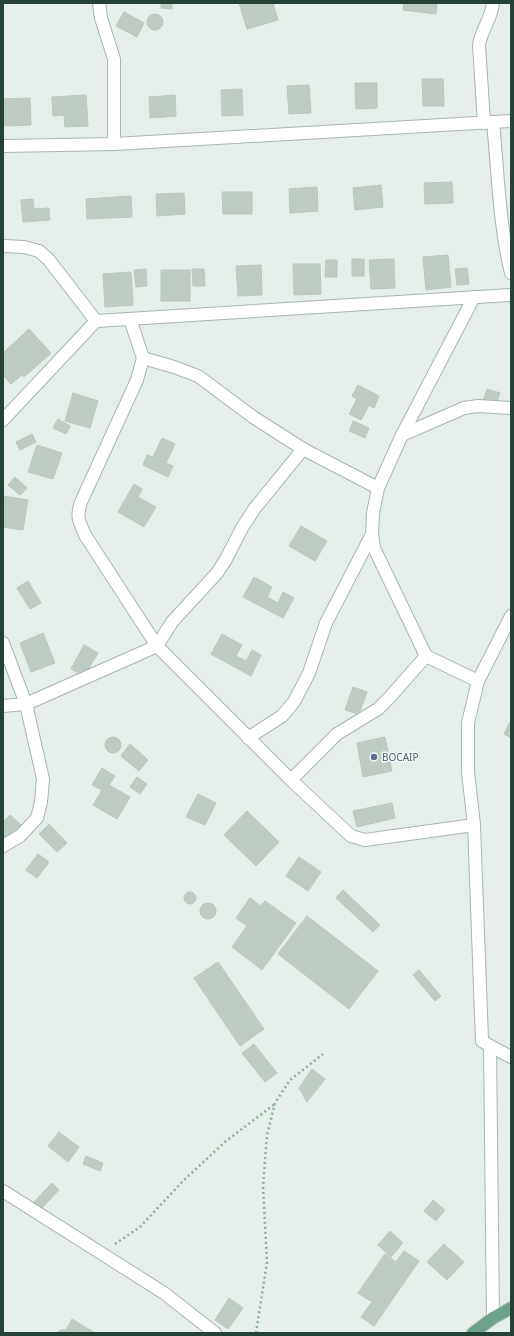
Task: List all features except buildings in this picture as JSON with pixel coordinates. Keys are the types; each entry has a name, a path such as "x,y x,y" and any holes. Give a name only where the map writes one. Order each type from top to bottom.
{"main road":[{"path":"473,1333 493,1318 511,1308"}],"street":[{"path":"99,3 101,18 114,59 114,144"},
{"path":"493,3 489,20 480,36 479,45 505,248 511,273"},
{"path":"3,146 114,144 511,121"},
{"path":"3,246 24,247 39,252 49,260 96,321"},
{"path":"3,420 96,321 511,295"},
{"path":"474,298 402,435 378,488 373,513 372,534 374,548 426,656 478,681"},
{"path":"130,319 143,358 137,380 81,502 78,512 80,523 85,535 157,646 290,780 351,836 366,840 474,825"},
{"path":"143,358 198,376 253,417 303,449 378,488"},
{"path":"402,435 464,408 478,406 511,408"},
{"path":"3,706 26,704 157,646 172,622 225,561 242,528 255,508 303,449"},
{"path":"248,738 282,716 294,702 309,673 326,623 372,534"},
{"path":"511,616 478,681 468,723 468,772 474,825 482,1041 511,1057"},
{"path":"3,643 26,704 43,779 41,802 37,818 20,836 3,846"},
{"path":"290,780 337,734 378,709 426,656"},
{"path":"490,1046 493,1318"},
{"path":"3,1191 164,1293 215,1333"}],"path":[{"path":"256,1333 267,1262 263,1186 267,1135 275,1103 290,1080 323,1054"},
{"path":"102,1254 140,1227 183,1181 226,1141 275,1103"}],"place":[{"name":"BOCAIP","path":"374,757"}]}
